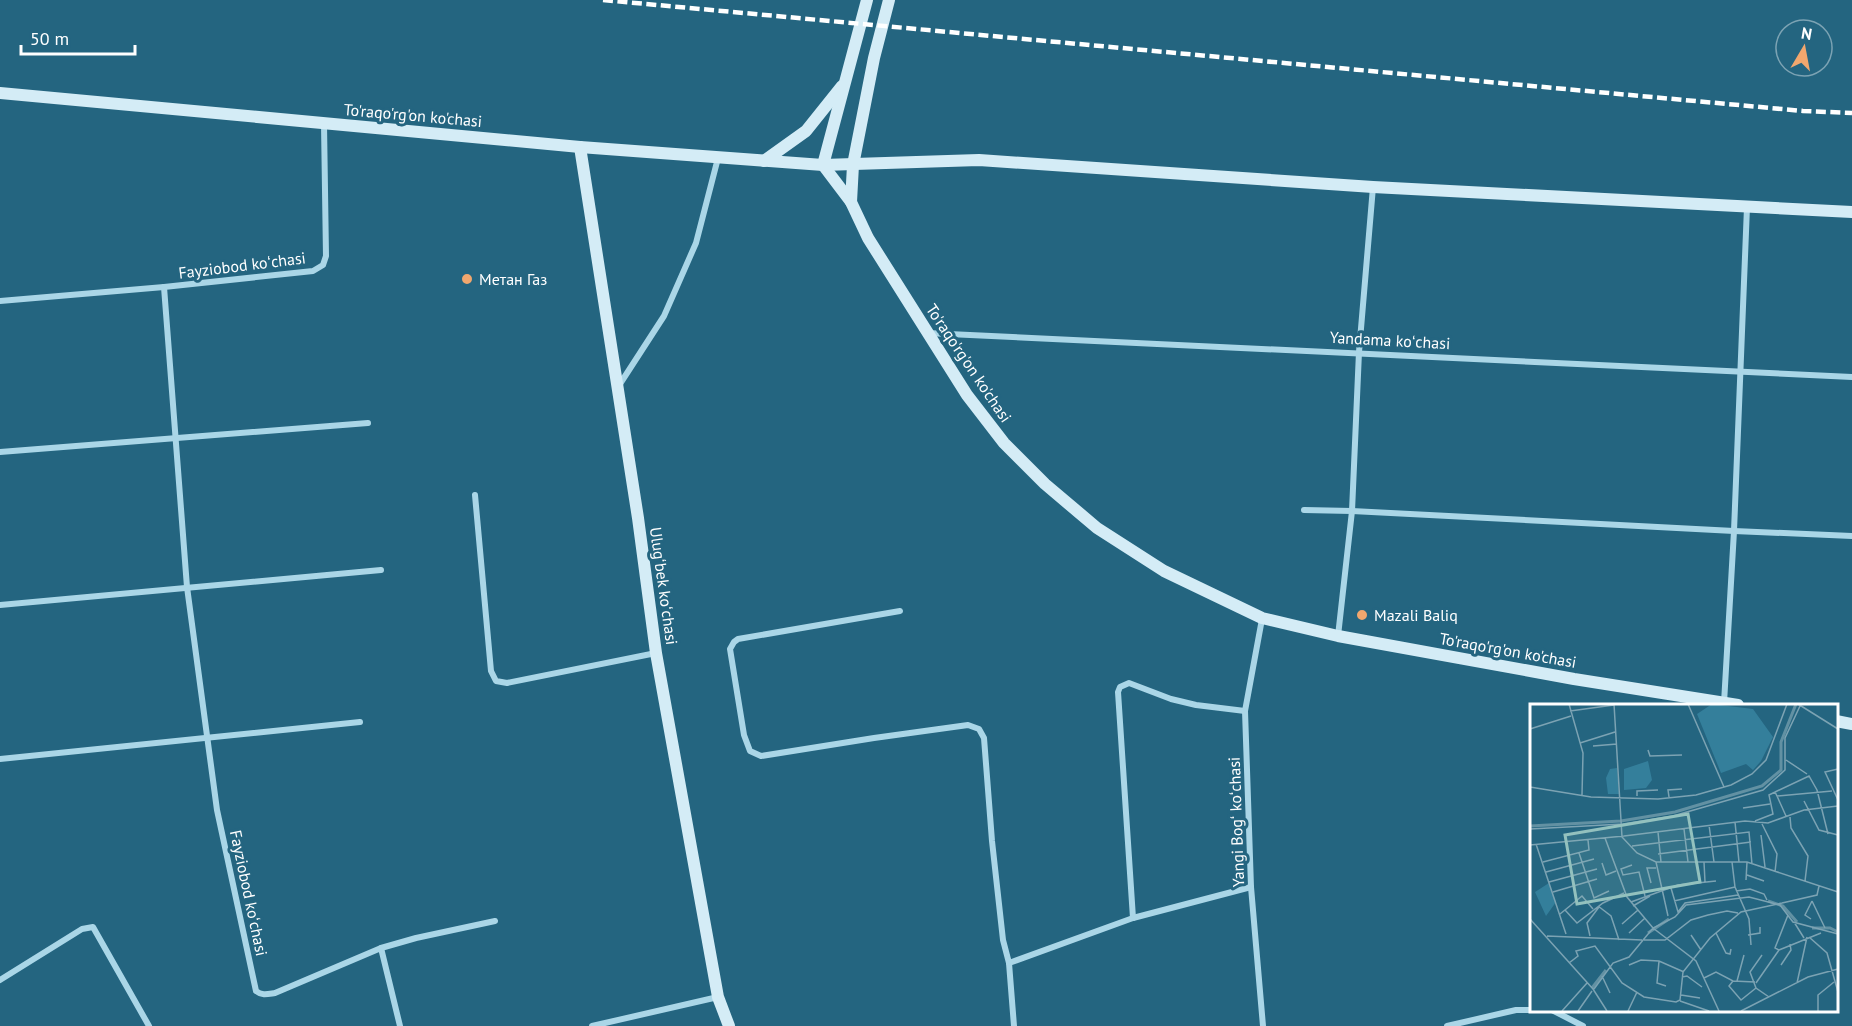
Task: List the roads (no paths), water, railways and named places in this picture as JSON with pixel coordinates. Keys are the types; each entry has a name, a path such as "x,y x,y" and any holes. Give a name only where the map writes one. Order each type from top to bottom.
{"main road":[{"path":"824,165 851,54 867,0"},
{"path":"889,0 874,58 853,165 979,160 1373,187 1852,212"},
{"path":"764,161 806,131 846,80"},
{"name":"To'raqo'rg'on ko'chasi","path":"0,93 580,147 824,165 853,165 851,202"},
{"name":"Ulugʻbek koʻchasi","path":"580,147 638,519 656,653 718,997 729,1026"},
{"name":"To'raqo'rg'on ko'chasi","path":"824,165 851,202 868,238 927,333 973,403 1004,443 1045,484 1097,528 1164,571 1262,618 1338,636 1564,677 1731,704"},
{"path":"1837,721 1852,724"}],"street":[{"name":"Fayziobod koʻchasi","path":"0,301 313,271 323,265 326,256 324,123"},
{"path":"618,387 664,316 696,243 718,158"},
{"path":"1338,636 1352,511 1359,352 1373,187"},
{"path":"1724,703 1734,531 1747,207"},
{"name":"Fayziobod koʻchasi","path":"164,287 187,587 217,810 256,991 265,995 275,993 381,948"},
{"name":"Yandama koʻchasi","path":"927,333 1852,376"},
{"path":"0,452 368,423"},
{"path":"475,495 491,671 496,681 507,683 656,653"},
{"path":"1304,510 1852,536"},
{"path":"0,605 381,570"},
{"path":"900,611 738,639 734,642 730,649 744,735 750,751 761,756 968,725 979,729 984,738 992,841 1003,940 1010,963 1014,1026"},
{"name":"Yangi Bogʻ koʻchasi","path":"1262,618 1245,711 1251,887 1263,1026"},
{"path":"1133,918 1118,692 1120,687 1129,683 1171,699 1196,705 1245,711"},
{"path":"0,759 360,722"},
{"path":"1010,963 1133,918 1251,887"},
{"path":"400,1026 381,948 495,921"},
{"path":"0,980 82,928 93,927 149,1026"},
{"path":"592,1026 718,997"},
{"path":"1447,1026 1516,1010 1530,1010"},
{"path":"1554,1011 1583,1026"}],"railway":[{"path":"603,0 1803,111 1852,113"}],"place":[{"name":"Метан Газ","path":"467,279"},
{"name":"Mazali Baliq","path":"1362,615"}]}
